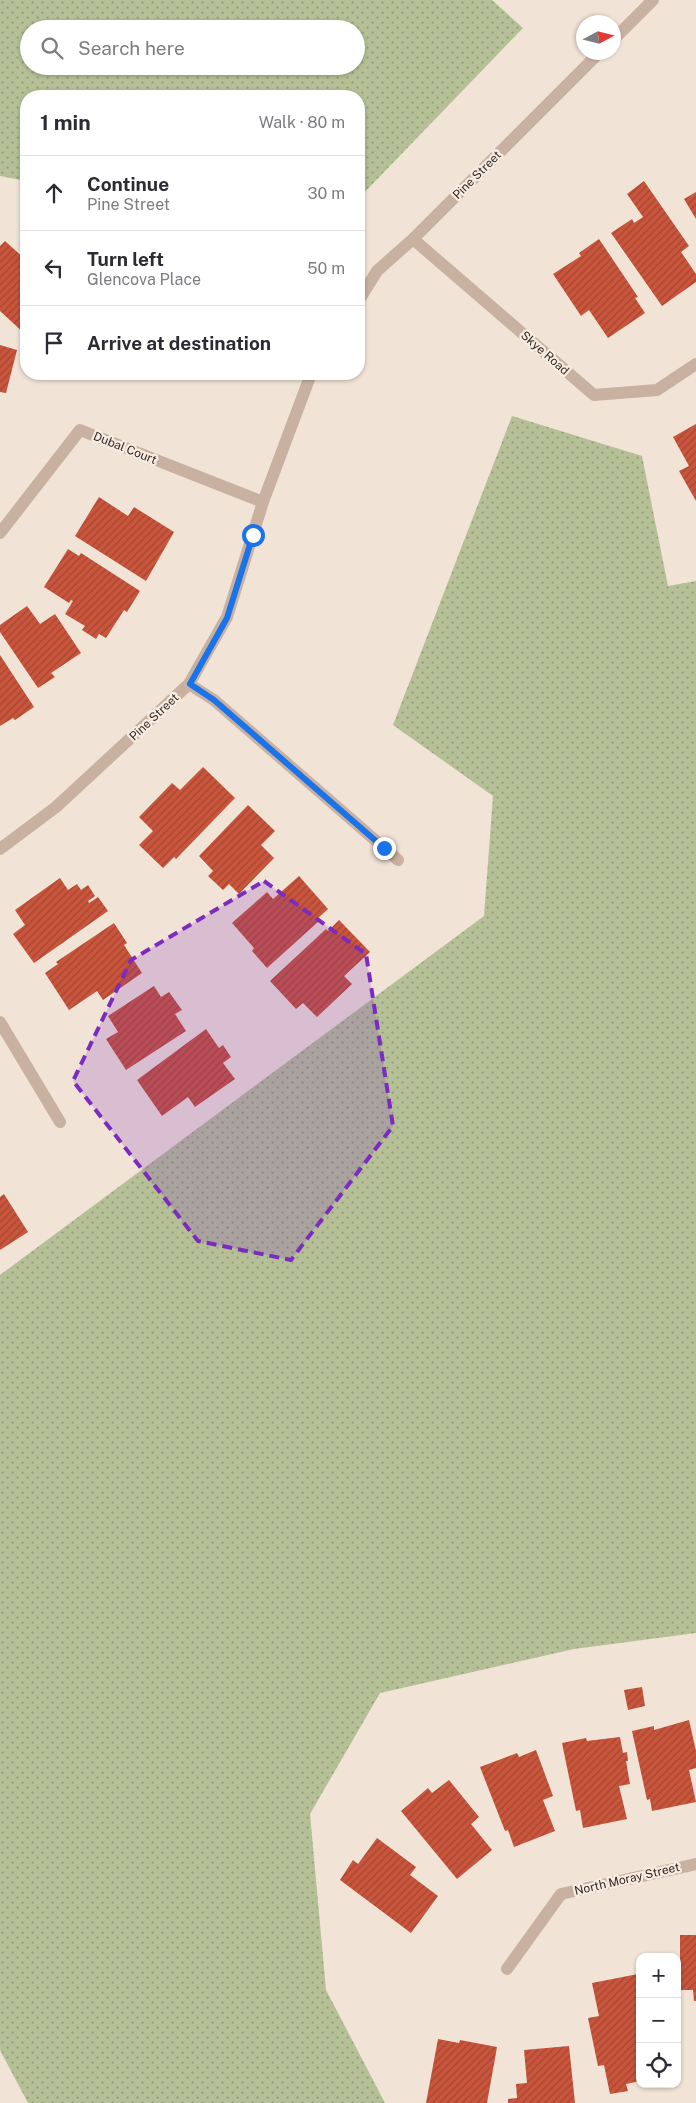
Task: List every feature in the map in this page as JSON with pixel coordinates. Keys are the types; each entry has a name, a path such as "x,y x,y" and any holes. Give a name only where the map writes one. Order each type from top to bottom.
{"street":[{"path":"621,32 653,0"},
{"name":"Pine Street","path":"365,290 377,271 413,239 592,60"},
{"name":"Skye Road","path":"413,239 594,395 657,390 696,364"},
{"name":"Pine Street","path":"0,849 56,807 190,684 227,618 263,502 309,380"},
{"name":"Dubal Court","path":"0,533 80,430 263,502"},
{"path":"190,684 214,700 398,860"},
{"path":"0,1022 60,1122"},
{"name":"North Moray Street","path":"507,1969 561,1894 696,1864"}],"highlighted area":[{"path":"264,881 366,954 393,1126 291,1260 198,1241 73,1081 131,960"}],"green space":[{"path":"0,0 492,0 523,28 365,192 365,90 20,90 20,180 0,176"},
{"path":"512,416 642,456 668,586 696,581 696,1633 574,1649 380,1693 310,1814 326,1990 385,2103 28,2103 0,2050 0,1275 484,916 493,796 393,725"}],"building":[{"path":"644,181 689,246 681,252 696,274 696,282 662,306 611,233 632,219 634,223 643,217 627,194"},
{"path":"696,192 696,219 684,199"},
{"path":"599,239 638,297 635,298 645,313 608,338 589,310 581,316 553,274 581,256 579,253"},
{"path":"5,241 20,255 20,329 0,311 0,246"},
{"path":"0,345 17,350 6,393 0,392"},
{"path":"696,424 696,501 679,471 689,466 673,437"},
{"path":"99,497 128,516 134,507 174,532 146,581 75,536"},
{"path":"68,549 79,556 81,553 140,591 127,612 124,610 106,638 99,634 96,639 82,630 85,626 65,614 73,601 71,600 69,603 44,587"},
{"path":"27,606 40,624 55,614 81,653 51,673 55,677 38,688 0,632 0,625"},
{"path":"0,655 34,707 15,720 13,718 0,726"},
{"path":"203,767 235,798 176,859 174,857 163,868 139,845 153,831 139,817 172,783 180,790"},
{"path":"248,805 275,831 261,845 274,858 239,894 229,884 223,890 208,876 213,871 199,856"},
{"path":"299,876 328,909 317,919 319,921 267,968 252,951 254,948 232,923 267,892 273,899"},
{"path":"60,878 68,890 77,884 81,890 88,885 95,896 88,901 89,903 98,897 108,911 34,963 13,934 25,925 15,910"},
{"path":"339,920 370,952 344,976 352,984 317,1017 303,1003 296,1009 270,981 326,929 328,931"},
{"path":"114,923 127,943 124,945 142,973 103,1000 97,991 69,1010 45,973 58,964 56,962"},
{"path":"154,986 161,997 169,992 182,1010 175,1014 186,1031 126,1070 106,1039 118,1032 108,1016"},
{"path":"206,1029 219,1048 223,1045 231,1057 223,1063 235,1079 195,1107 188,1097 162,1116 137,1080"},
{"path":"4,1194 28,1232 0,1250 0,1197"},
{"path":"642,1687 645,1706 628,1710 624,1690"},
{"path":"689,1720 696,1751 696,1768 689,1770 696,1802 652,1811 650,1799 647,1800 632,1731 654,1726 654,1730"},
{"path":"620,1737 623,1753 627,1752 628,1761 626,1761 630,1784 619,1786 627,1819 583,1828 580,1810 576,1811 562,1743 586,1738 587,1741"},
{"path":"536,1750 553,1796 543,1800 555,1831 514,1847 508,1830 505,1831 480,1767 517,1753 519,1757"},
{"path":"449,1780 479,1817 471,1824 492,1850 457,1879 401,1811 428,1788 432,1793"},
{"path":"377,1838 416,1867 410,1875 438,1896 411,1933 340,1880 353,1860 358,1864"},
{"path":"680,1935 696,1935 696,2001 694,2001 693,1990 681,1990"},
{"path":"636,1974 636,2082 626,2084 628,2091 610,2094 604,2065 598,2066 588,2018 599,2016 592,1983"},
{"path":"438,2039 459,2043 460,2040 497,2047 487,2103 426,2103"},
{"path":"569,2046 575,2103 508,2103 508,2099 517,2098 516,2084 527,2083 524,2050"}],"route":[{"path":"253,535 227,618 190,684 214,700 384,848"}]}
